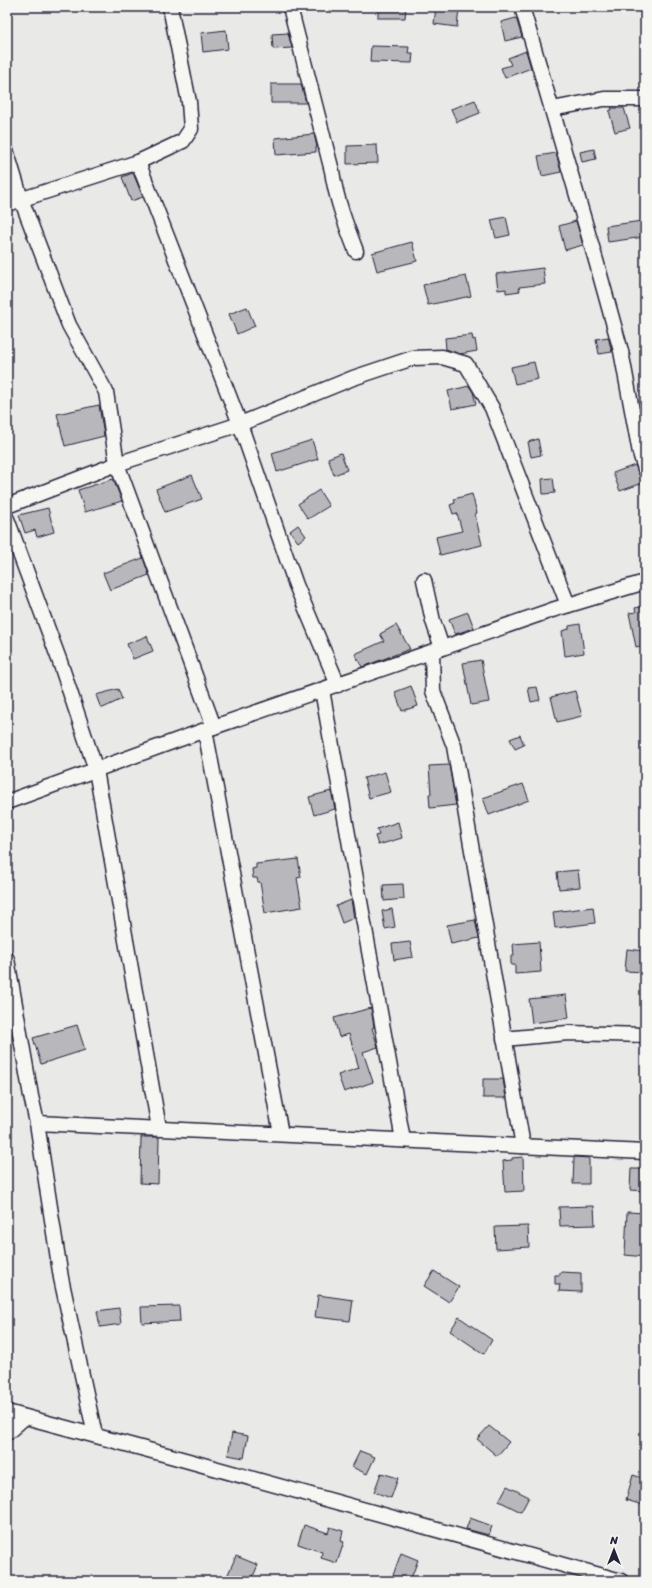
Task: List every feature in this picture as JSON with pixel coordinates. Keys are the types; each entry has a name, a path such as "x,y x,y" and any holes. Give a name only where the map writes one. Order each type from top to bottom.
{"street":[{"path":"7,204 138,162 183,141 191,129 188,102 170,7"},
{"path":"290,7 332,171 340,211 356,251"},
{"path":"522,7 621,350 640,453 645,469"},
{"path":"552,109 604,98 645,99"},
{"path":"7,153 21,199 69,325 106,392 117,464 209,729 281,1134"},
{"path":"138,162 240,424 296,585 338,685"},
{"path":"8,502 117,464 240,424 353,378 413,358 442,357 466,364 492,408 568,605"},
{"path":"7,519 60,662 96,770 159,1128"},
{"path":"424,580 433,621 437,650 433,692 454,746 523,1146"},
{"path":"7,802 209,729 437,650 568,605 645,582"},
{"path":"322,690 403,1140"},
{"path":"7,959 30,1096 37,1123 61,1278 94,1435"},
{"path":"504,1039 568,1033 645,1035"},
{"path":"37,1123 645,1152"},
{"path":"7,1412 621,1581"},
{"path":"7,1433 25,1417"}],"building":[{"path":"378,7 406,7 405,18 378,18"},
{"path":"436,7 459,9 457,27 434,24"},
{"path":"516,18 522,37 505,41 501,22"},
{"path":"226,30 228,49 203,52 201,33"},
{"path":"288,33 292,48 273,49 272,34"},
{"path":"371,46 409,47 408,53 413,53 412,63 370,62"},
{"path":"526,51 531,68 505,78 501,68 511,65 508,58"},
{"path":"271,84 301,84 306,103 271,103"},
{"path":"475,100 480,113 457,122 451,109"},
{"path":"611,108 624,108 630,128 615,132 609,111 612,110"},
{"path":"314,134 317,147 316,152 276,155 275,138"},
{"path":"377,145 378,163 347,164 347,146"},
{"path":"594,149 596,159 582,162 580,152"},
{"path":"556,153 561,172 542,176 538,156"},
{"path":"133,173 143,197 131,201 122,177"},
{"path":"506,217 510,235 496,238 491,220"},
{"path":"576,221 583,245 565,250 559,226"},
{"path":"642,221 644,237 608,242 606,226"},
{"path":"412,242 417,261 377,271 372,253"},
{"path":"543,268 545,284 519,287 520,291 506,293 506,289 498,290 496,274"},
{"path":"466,276 471,296 428,305 423,285"},
{"path":"247,307 255,326 237,334 229,314"},
{"path":"472,335 473,340 475,339 477,351 460,354 446,349 445,338"},
{"path":"608,337 612,352 599,354 596,339"},
{"path":"534,362 538,379 515,384 511,367"},
{"path":"469,386 473,392 476,404 452,409 448,391"},
{"path":"99,405 104,436 65,446 57,414"},
{"path":"538,439 541,455 531,457 528,442"},
{"path":"312,440 318,459 277,472 272,453"},
{"path":"341,453 347,470 334,475 328,458"},
{"path":"635,465 643,483 620,491 613,473"},
{"path":"192,475 202,499 165,512 156,489"},
{"path":"553,478 555,493 543,494 542,479"},
{"path":"113,479 122,501 85,512 78,490"},
{"path":"319,490 329,506 308,519 298,504"},
{"path":"472,494 477,513 475,514 482,545 440,555 436,537 462,531 457,513 453,514 450,505 455,503 454,499"},
{"path":"48,508 54,532 37,537 35,530 25,533 19,515"},
{"path":"298,525 306,536 298,542 290,531"},
{"path":"143,558 149,575 110,590 103,573"},
{"path":"645,606 645,645 636,647 629,613 636,612 635,608"},
{"path":"468,612 474,628 455,634 449,619"},
{"path":"580,624 584,653 565,656 562,631 569,629 569,626"},
{"path":"396,625 410,649 362,667 355,654 384,641 380,634"},
{"path":"147,636 153,651 133,659 127,644"},
{"path":"481,660 489,702 471,705 463,663"},
{"path":"411,686 418,706 402,711 395,692"},
{"path":"537,687 540,700 531,702 528,688"},
{"path":"118,689 122,699 103,708 100,706 96,695"},
{"path":"575,691 582,716 557,722 551,697"},
{"path":"520,735 524,745 515,749 510,739"},
{"path":"449,765 456,805 430,808 429,794 431,794 429,766"},
{"path":"385,772 391,792 369,798 364,778"},
{"path":"523,784 529,800 489,815 483,798"},
{"path":"331,791 335,809 314,815 309,797"},
{"path":"398,822 402,838 378,845 375,836 379,835 377,829"},
{"path":"298,859 301,877 297,878 302,907 265,913 260,882 258,882 257,878 253,878 252,869 256,868 256,864"},
{"path":"578,870 580,887 559,889 557,872"},
{"path":"403,884 404,899 384,901 383,885"},
{"path":"351,900 354,918 342,923 336,906"},
{"path":"593,907 595,923 555,928 553,912"},
{"path":"392,909 395,927 385,929 382,911"},
{"path":"475,920 479,938 451,944 447,925"},
{"path":"410,942 413,957 394,960 392,944"},
{"path":"539,942 541,972 515,974 515,965 511,965 511,956 514,956 513,944"},
{"path":"627,949 645,951 645,972 625,971"},
{"path":"566,995 569,1018 532,1023 529,999"},
{"path":"371,1008 374,1027 372,1028 378,1047 363,1052 373,1082 344,1092 338,1075 359,1068 349,1034 339,1037 334,1018"},
{"path":"77,1025 85,1050 41,1064 33,1038"},
{"path":"483,1079 503,1079 506,1098 483,1098"},
{"path":"141,1137 159,1137 158,1184 140,1183"},
{"path":"523,1157 524,1191 505,1192 503,1161"},
{"path":"574,1157 589,1158 589,1184 573,1184"},
{"path":"631,1169 645,1169 645,1191 630,1190"},
{"path":"594,1206 595,1225 560,1226 559,1207"},
{"path":"627,1212 645,1213 645,1257 625,1255"},
{"path":"528,1226 529,1247 496,1249 495,1227"},
{"path":"434,1271 459,1287 449,1302 424,1286"},
{"path":"560,1272 581,1273 581,1292 559,1291 560,1284 555,1284 555,1275 560,1275"},
{"path":"318,1295 353,1300 350,1321 315,1317"},
{"path":"179,1306 180,1321 142,1323 141,1307"},
{"path":"119,1308 121,1324 100,1327 97,1311"},
{"path":"459,1317 492,1340 484,1354 450,1331"},
{"path":"489,1426 509,1442 497,1456 477,1439"},
{"path":"232,1433 248,1436 244,1458 228,1455"},
{"path":"360,1451 375,1457 367,1474 352,1467"},
{"path":"381,1473 398,1478 391,1498 374,1492"},
{"path":"633,1475 645,1479 645,1497 643,1505 626,1500"},
{"path":"507,1486 529,1497 521,1512 499,1501"},
{"path":"470,1518 492,1526 489,1535 466,1529"},
{"path":"304,1525 328,1533 330,1527 343,1531 341,1541 344,1542 337,1563 321,1558 322,1552 298,1544"},
{"path":"401,1553 418,1560 410,1581 391,1581"},
{"path":"236,1556 258,1565 251,1581 225,1581"}]}
